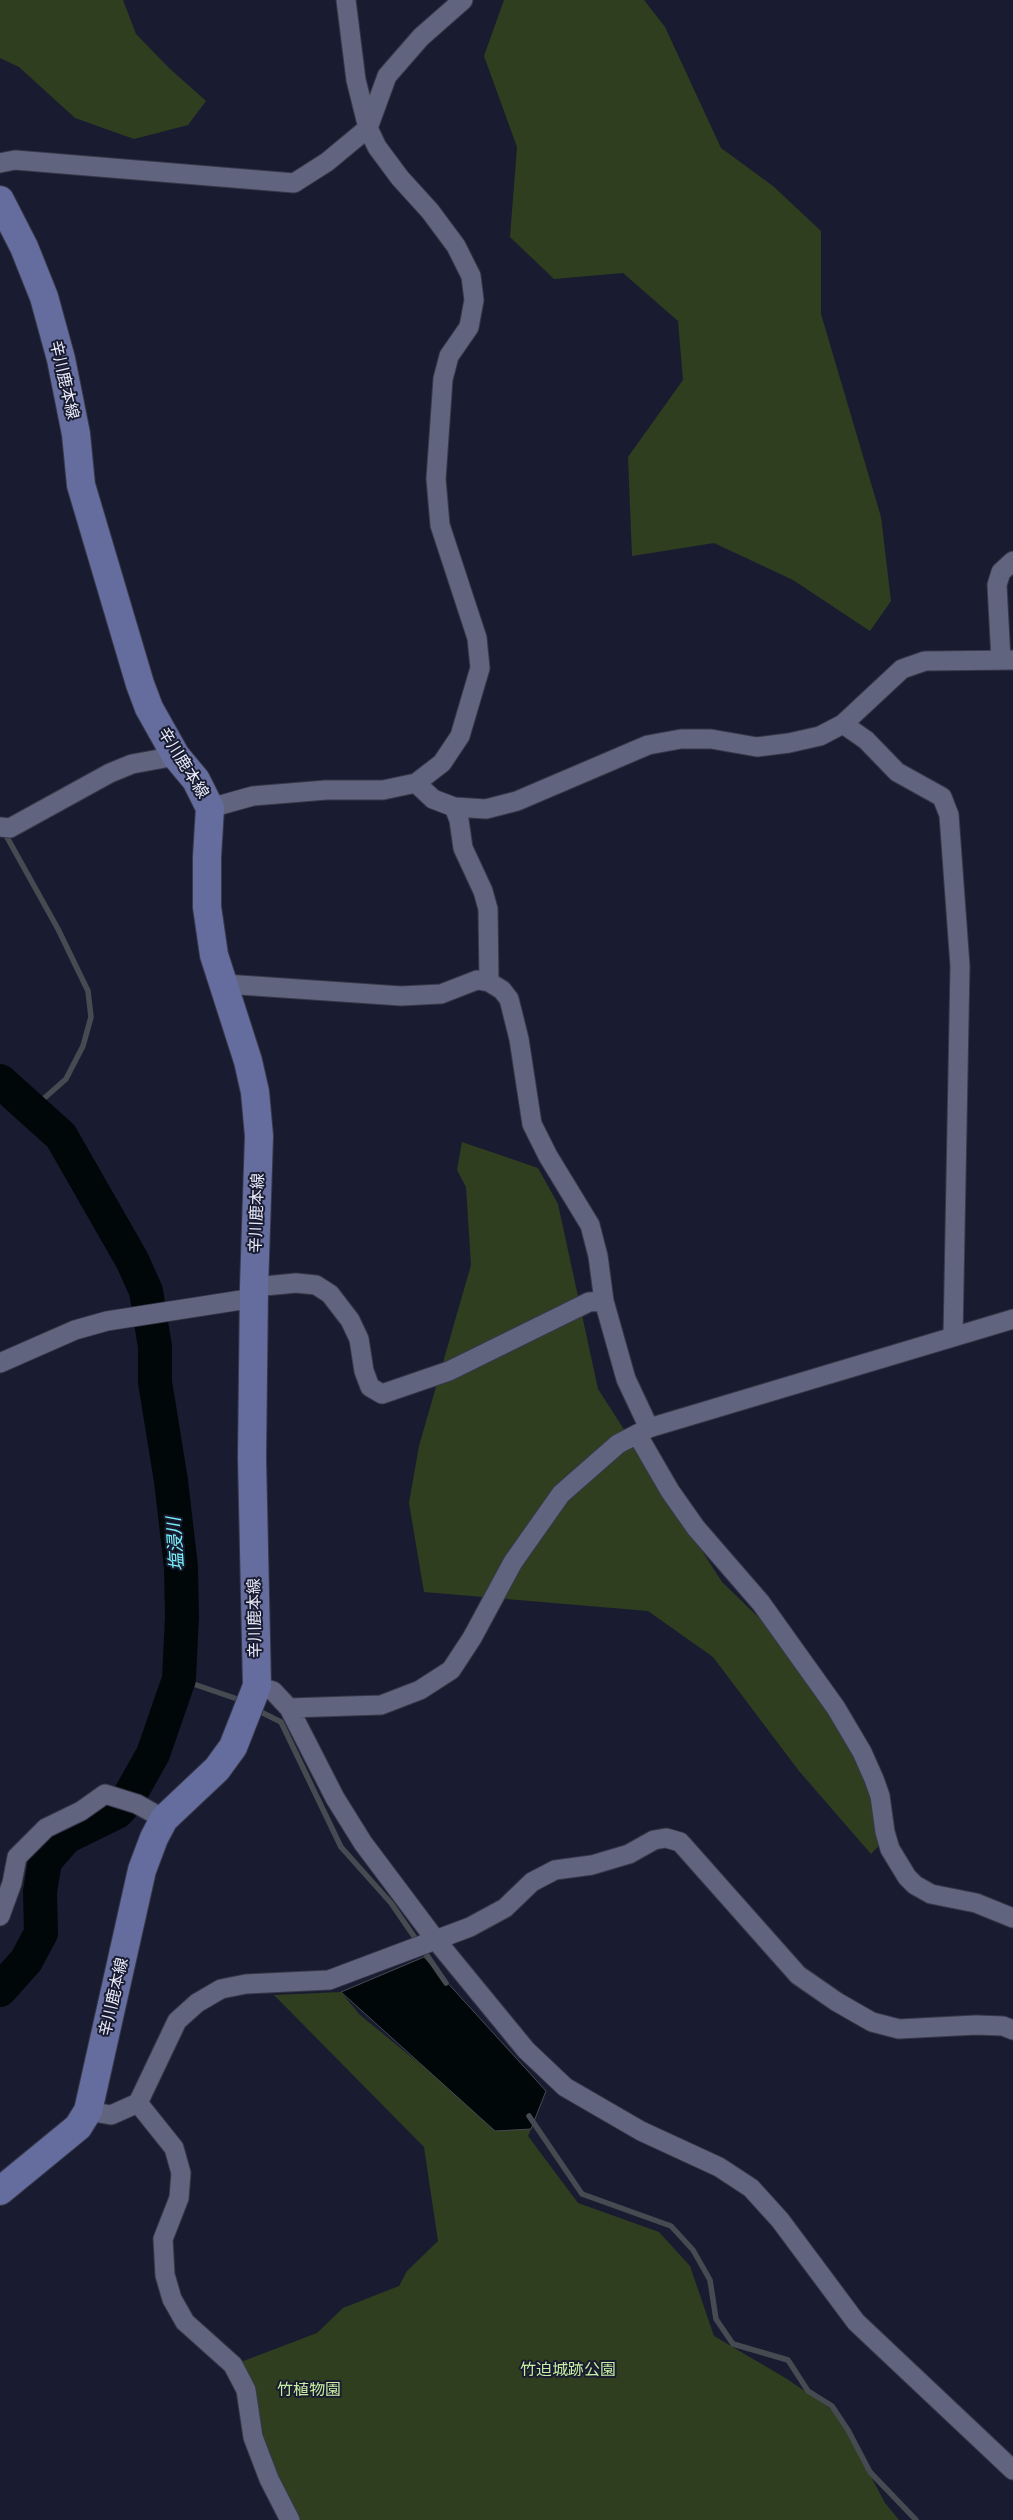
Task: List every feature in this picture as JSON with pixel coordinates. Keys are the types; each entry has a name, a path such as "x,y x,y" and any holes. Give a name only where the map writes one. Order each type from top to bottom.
{"main road":[{"name":"辛川鹿本線","path":"0,200 24,247 44,297 61,360 76,434 82,485 148,708 176,756 196,780 210,808 207,906 214,955 225,984 256,1092 260,1136 254,1293 252,1699 233,1747 217,1769 164,1818 142,1870 88,2111 78,2127 0,2191"}],"street":[{"path":"210,808 253,796 326,790 383,790 416,783 442,763 460,736 480,668 477,638 473,622 440,525 436,479 443,379 448,356 469,327 474,300 472,276 456,246 430,211 400,178 377,146 368,128 356,80 346,0"},
{"path":"0,163 16,160 294,183 309,176 368,128 387,76 421,37 463,0"},
{"path":"416,783 433,799 454,807 486,810 517,801 648,744 681,739 711,739 757,746 789,743 820,736 843,724 902,669 925,661 1007,660 997,585 1001,572 1013,561"},
{"path":"843,724 866,740 897,772 942,797 949,815 960,966 953,1337"},
{"path":"0,827 10,828 110,773 132,764 176,756"},
{"path":"454,807 459,820 463,848 483,890 488,909 489,982"},
{"path":"225,984 401,996 441,994 477,980 489,982 502,990 509,999 519,1039 532,1124 548,1156 590,1225 598,1256 604,1301 626,1379 643,1431 670,1491 696,1528 761,1603 840,1715 862,1752 874,1779 880,1796 885,1832 890,1849 907,1877 914,1885 931,1894 976,1904 1013,1918"},
{"path":"0,1363 75,1330 296,1283 316,1285 330,1294 350,1320 359,1339 370,1387 382,1394 449,1371 589,1302 604,1301"},
{"path":"289,1708 381,1704 420,1690 451,1670 472,1638 513,1562 561,1494 618,1444 643,1431 1013,1319"},
{"path":"252,1699 272,1691 289,1708 335,1798 363,1843 435,1939 526,2050 565,2087 641,2131 719,2167 751,2188 780,2220 856,2322 1013,2470"},
{"path":"0,1916 12,1883 17,1857 46,1828 81,1812 105,1794 137,1804 164,1818"},
{"path":"88,2111 112,2115 138,2103 177,2021 197,2003 221,1989 246,1984 329,1980 470,1927 505,1908 532,1882 555,1870 592,1864 629,1854 654,1840 666,1838 680,1842 798,1974 837,2002 872,2022 899,2029 976,2025 1003,2026 1013,2030"},
{"path":"138,2103 174,2148 180,2173 178,2198 163,2239 165,2275 172,2299 185,2322 233,2365 246,2390 253,2437 262,2462 290,2520"}],"green space":[{"path":"0,0 123,0 136,34 169,68 206,101 188,125 134,139 75,118 19,67 0,58"},
{"path":"504,0 644,0 665,27 721,148 773,186 821,231 821,314 881,517 891,601 870,631 793,580 714,543 632,556 628,457 683,380 678,321 623,273 554,279 510,237 517,147 484,56"},
{"path":"462,1142 538,1168 558,1204 598,1389 722,1582 785,1643 834,1713 890,1834 871,1854 799,1771 713,1657 648,1611 424,1592 409,1503 419,1446 471,1265 466,1187 457,1170"},
{"name":"竹迫城跡公園","path":"341,1992 360,2015 442,2082 495,2131 531,2129 528,2136 578,2203 659,2232 690,2266 714,2336 787,2379 837,2413 885,2503 899,2520 293,2520 269,2479 257,2398 233,2365 317,2333 343,2308 399,2286 407,2271 438,2241 424,2147 274,1995"}],"shaded area":[{"path":"424,1957 546,2091 531,2129 495,2131 341,1992"}],"waterway":[{"path":"3,830 58,929 88,991 91,1017 83,1046 66,1079 32,1109"},
{"name":"塩浸川","path":"0,1081 61,1136 132,1260 146,1291 155,1347 155,1382 171,1481 181,1567 182,1617 179,1679 153,1754 126,1802 117,1812 66,1837 45,1861 40,1892 41,1933 26,1961 0,1990"},
{"path":"179,1679 243,1701"},
{"path":"255,1709 281,1722 341,1847 391,1903 446,1983"},
{"path":"529,2116 582,2194 671,2226 693,2250 710,2280 716,2319 733,2344 788,2360 808,2391 832,2406 848,2430 870,2472 916,2520"}],"park label":[{"name":"竹植物園","path":"309,2390"}]}
